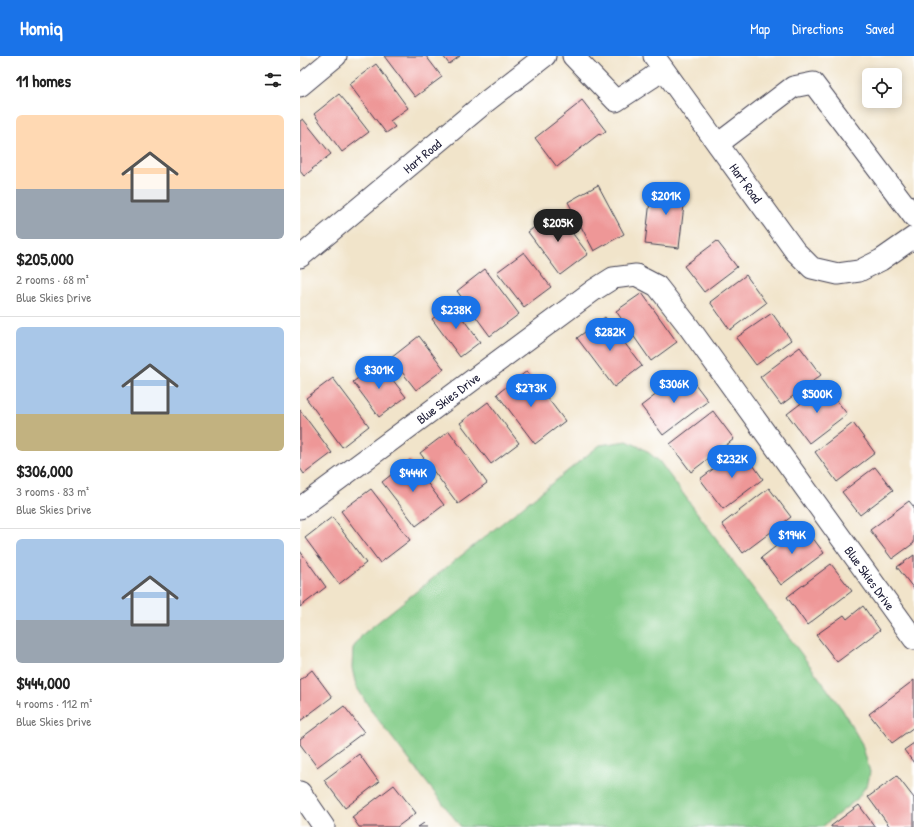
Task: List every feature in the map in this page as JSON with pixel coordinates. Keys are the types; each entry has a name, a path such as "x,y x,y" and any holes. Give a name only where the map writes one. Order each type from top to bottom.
{"street":[{"path":"300,86 336,56"},
{"name":"Hart Road","path":"300,257 487,101 545,56"},
{"path":"573,56 616,101 651,78 659,62"},
{"name":"Hart Road","path":"659,62 795,251 812,268 838,274 859,271 881,260 914,237"},
{"path":"718,144 793,87 813,82 914,218"},
{"name":"Blue Skies Drive","path":"300,508 594,290 613,278 636,275 657,286 686,323 914,639"},
{"path":"300,792 324,827"}],"green space":[{"path":"627,441 644,449 659,461 842,709 862,744 870,772 868,783 857,799 822,827 461,827 373,713 356,686 352,668 353,648 363,634 600,445"}],"building":[{"path":"384,56 426,56 442,77 415,97"},
{"path":"443,56 460,56 449,64"},
{"path":"376,64 408,108 390,121 395,127 386,133 349,84"},
{"path":"339,94 369,132 342,152 314,114"},
{"path":"582,100 606,131 600,135 599,134 557,167 535,138"},
{"path":"303,119 331,154 304,176 300,171 300,121"},
{"path":"652,184 686,188 679,248 645,244"},
{"path":"598,185 624,234 594,251 568,202"},
{"path":"556,211 588,254 560,275 528,232"},
{"path":"717,241 737,267 704,292 684,266"},
{"path":"524,252 551,287 524,307 497,272"},
{"path":"485,269 519,314 490,336 457,291"},
{"path":"746,275 766,303 730,330 710,302"},
{"path":"642,293 677,342 651,361 616,311"},
{"path":"452,304 480,342 460,357 432,319"},
{"path":"772,313 791,340 756,365 736,338"},
{"path":"605,317 642,366 614,387 577,338"},
{"path":"419,336 444,369 416,390 391,358"},
{"path":"800,347 821,375 781,405 760,377"},
{"path":"379,362 406,397 379,417 353,382"},
{"path":"527,371 565,421 535,444 497,394"},
{"path":"686,372 708,401 663,435 641,406"},
{"path":"333,378 369,426 342,447 306,398"},
{"path":"825,385 847,414 809,443 787,414"},
{"path":"488,402 519,443 491,464 460,423"},
{"path":"300,410 332,453 304,474 300,468"},
{"path":"713,411 734,439 691,472 670,444"},
{"path":"853,423 875,453 837,482 815,452"},
{"path":"449,431 487,483 458,504 420,453"},
{"path":"741,448 763,479 723,509 700,479"},
{"path":"410,460 444,505 416,526 382,482"},
{"path":"875,467 893,490 860,515 842,492"},
{"path":"769,488 791,517 743,553 722,524"},
{"path":"371,489 410,540 380,563 341,511"},
{"path":"909,501 914,507 914,543 892,559 870,530"},
{"path":"332,517 366,563 339,584 305,538"},
{"path":"803,525 824,553 781,585 761,558"},
{"path":"300,551 326,587 300,607"},
{"path":"914,555 914,589 897,567"},
{"path":"831,564 852,591 807,625 787,597"},
{"path":"863,606 880,630 837,662 816,635 844,615 847,619"},
{"path":"312,670 332,697 300,721 300,680"},
{"path":"914,680 914,727 892,743 869,714"},
{"path":"344,706 364,732 317,767 300,744 300,739"},
{"path":"914,743 914,763 904,750"},
{"path":"359,754 379,782 345,808 324,780"},
{"path":"897,776 914,798 914,827 890,827 868,797"},
{"path":"394,785 416,813 397,827 359,827 352,817"},
{"path":"859,805 875,827 831,827 831,826"},
{"path":"424,823 428,827 418,827"}]}
